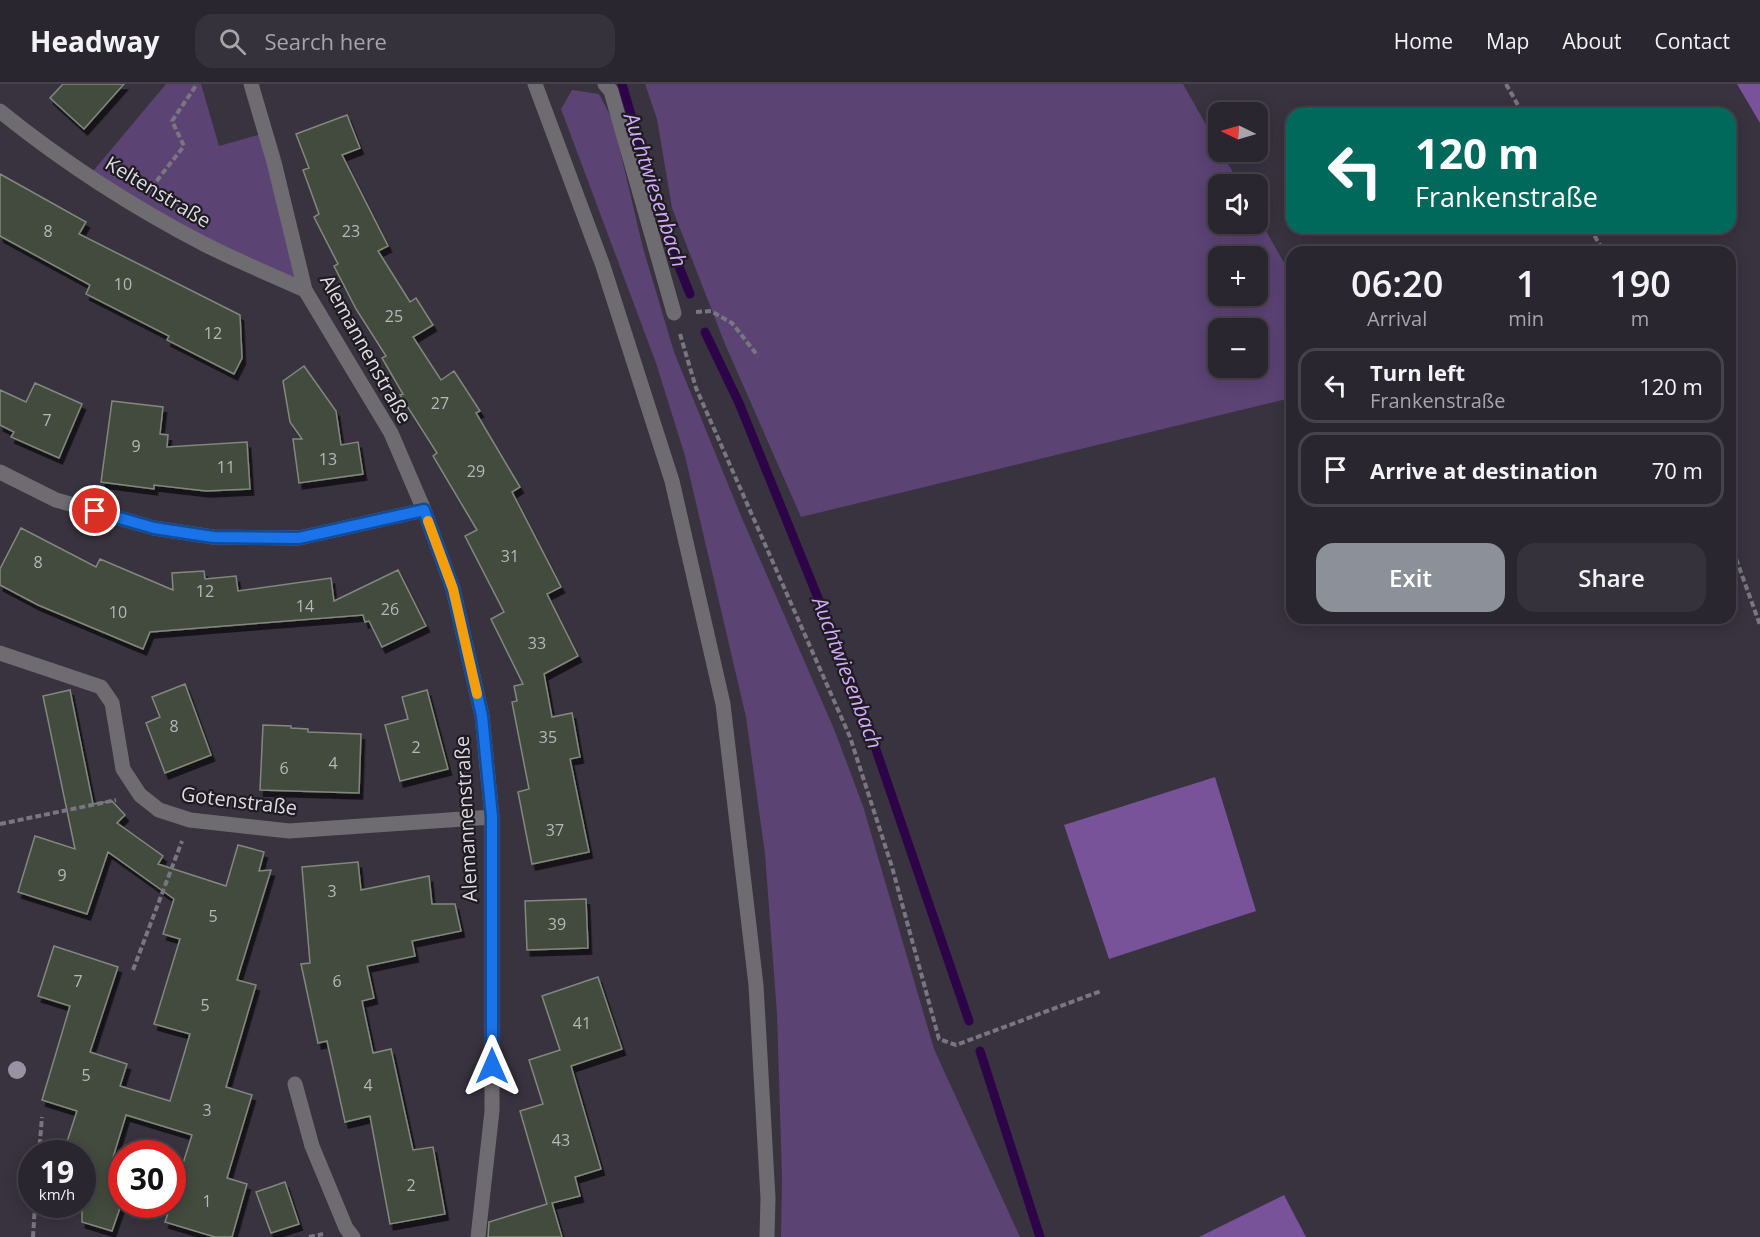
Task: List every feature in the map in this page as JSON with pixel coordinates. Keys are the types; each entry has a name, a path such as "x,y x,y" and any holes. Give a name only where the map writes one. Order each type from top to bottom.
{"street":[{"name":"Alemannenstraße","path":"251,84 274,162 305,290 391,434 424,510 453,589 482,716 492,817 492,1111 478,1237"},
{"path":"535,84 603,266 672,481 723,704 756,985 768,1198 767,1237"},
{"path":"605,84 611,91 674,313"},
{"name":"Keltenstraße","path":"0,111 89,176 138,206 205,245 305,290"},
{"path":"0,472 56,500 154,528 213,537 299,538 424,510"},
{"name":"Gotenstraße","path":"0,653 101,687 112,703 123,769 140,795 159,810 190,820 289,831 492,817"},
{"path":"296,1084 312,1146 345,1228 353,1237"}],"path":[{"path":"138,206 184,146 172,121 197,84"},
{"path":"1506,84 1520,108"},
{"path":"758,356 732,323 711,311 674,313 696,388 850,737 892,867 939,1040 956,1045 1101,991"},
{"path":"1736,559 1760,625"},
{"path":"0,824 140,795"},
{"path":"133,970 190,820"},
{"path":"40,1140 42,1117"},
{"path":"33,1237 34,1218"}],"shaded area":[{"path":"166,84 201,84 219,146 265,133 305,290 89,176"},
{"path":"645,84 1183,84 1208,128 1208,162 1227,162 1234,174 1208,174 1208,234 1268,234 1286,266 1286,399 801,517 725,344 672,208 657,119"},
{"path":"1737,84 1760,84 1760,123"},
{"path":"572,90 599,94 613,121 643,248 674,352 741,516 834,729 863,806 934,1049 1020,1237 781,1237 782,1176 777,1014 765,854 746,717 685,456 656,363 561,109"},
{"path":"1215,777 1256,911 1109,959 1064,825"},
{"path":"1284,1195 1306,1237 1199,1237"}],"building":[{"path":"63,84 124,84 84,129 50,98"},
{"path":"347,115 360,148 342,155 388,246 378,251 410,302 416,298 433,325 413,337 441,380 454,371 480,411 476,413 520,487 512,492 561,587 547,594 578,656 544,674 552,717 572,713 580,757 570,759 589,852 532,864 518,792 529,789 512,702 517,701 514,686 523,684 491,619 504,612 465,536 477,530 433,456 437,453 400,395 403,394 382,358 386,356 356,309 334,266 338,264 314,217 319,214 303,170 309,168 296,134"},
{"path":"0,174 86,222 79,234 240,315 242,358 234,374 167,340 169,336 86,294 90,285 0,236"},
{"path":"304,366 336,411 341,445 358,442 363,474 299,483 293,439 302,439 290,422 283,381"},
{"path":"35,383 82,404 59,458 11,437 14,432 0,425 0,390 26,402"},
{"path":"112,401 163,407 160,434 168,435 167,447 247,442 250,489 206,491 154,485 154,489 101,482"},
{"path":"21,528 96,567 100,559 173,590 172,573 204,571 205,579 236,576 238,591 331,578 334,601 398,570 426,626 382,647 369,621 365,622 363,615 150,632 143,649 38,605 0,585 0,569"},
{"path":"185,684 211,755 165,773 146,723 160,717 152,697"},
{"path":"70,690 93,804 112,801 125,815 117,823 163,856 158,864 226,886 238,845 264,852 259,871 271,870 237,980 256,985 226,1087 252,1095 227,1178 247,1184 232,1237 215,1237 165,1222 166,1218 186,1218 186,1154 192,1135 126,1115 118,1140 108,1140 108,1218 116,1218 112,1231 82,1222 82,1218 96,1218 96,1140 68,1140 77,1111 42,1100 70,1006 38,996 54,946 118,967 90,1052 127,1064 120,1086 170,1101 190,1034 154,1024 180,939 163,934 174,899 108,852 87,914 18,892 35,836 75,849 43,696"},
{"path":"427,690 448,769 400,781 385,725 408,719 402,697"},
{"path":"263,725 291,726 291,728 308,729 308,732 361,734 359,793 260,790"},
{"path":"358,862 361,890 429,876 432,904 455,904 461,931 412,941 415,956 367,966 374,998 362,1001 373,1053 391,1049 413,1150 433,1147 445,1214 390,1224 370,1116 345,1122 327,1041 318,1043 301,964 310,963 302,867"},
{"path":"586,899 588,948 527,950 525,901"},
{"path":"598,977 622,1049 571,1066 601,1169 575,1177 580,1196 552,1203 562,1237 488,1237 489,1222 547,1204 520,1111 543,1104 529,1060 560,1050 542,996"},
{"path":"285,1182 299,1224 271,1233 256,1192"}],"waterway":[{"name":"Auchtwiesenbach","path":"622,84 666,234 690,294"},
{"name":"Auchtwiesenbach","path":"705,332 739,403 857,694 969,1021"},
{"name":"Auchtwiesenbach","path":"980,1051 1040,1237"}],"slow traffic":[{"path":"428,521 453,589 477,694"}],"route":[{"path":"95,511 154,528 213,537 299,538 424,510 453,589 482,716 492,817 492,1066"}]}
